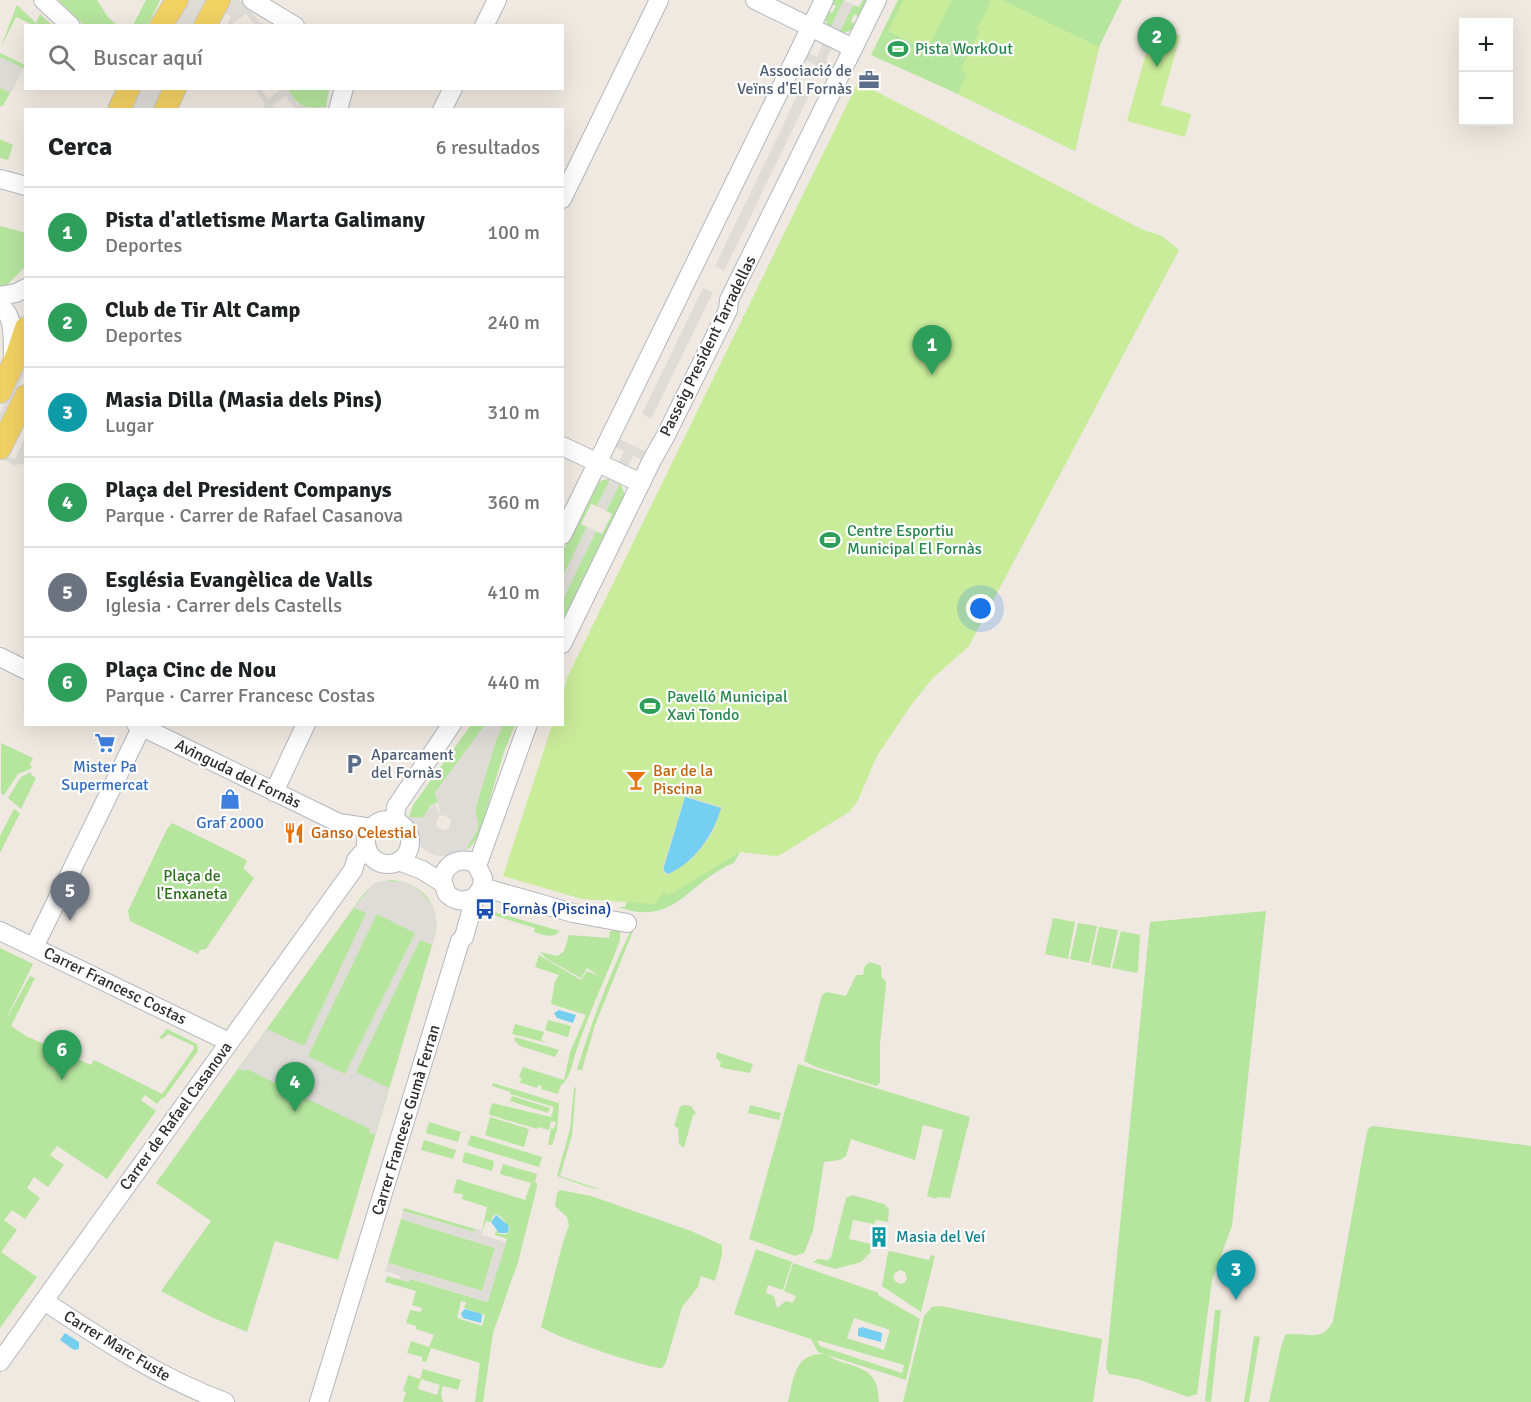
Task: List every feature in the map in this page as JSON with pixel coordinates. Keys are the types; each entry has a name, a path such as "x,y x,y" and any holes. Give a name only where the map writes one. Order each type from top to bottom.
{"main road":[{"path":"162,24 177,0"},
{"path":"207,24 219,0"},
{"path":"121,108 128,90"},
{"path":"166,108 174,90"},
{"path":"0,392 24,334"},
{"path":"0,448 24,400"}],"street":[{"path":"43,0 69,24"},
{"path":"252,0 292,24"},
{"path":"485,24 497,0"},
{"path":"564,195 659,0"},
{"path":"755,0 853,48"},
{"path":"564,531 824,0"},
{"name":"Passeig President Tarradellas","path":"564,640 722,321 729,300 877,0"},
{"path":"443,108 452,90"},
{"path":"0,179 24,185"},
{"path":"0,296 24,289"},
{"path":"0,305 9,314 11,320 14,362"},
{"path":"564,447 641,483"},
{"path":"0,657 24,669"},
{"path":"34,947 140,726"},
{"name":"Avinguda del Fornàs","path":"142,726 339,823"},
{"path":"274,792 305,726"},
{"path":"394,821 396,807 451,726"},
{"path":"477,866 527,726"},
{"path":"394,821 404,827 410,836 410,846 405,856 399,861 386,864 371,856 366,840 378,822 394,821"},
{"path":"339,823 372,828"},
{"path":"339,823 352,837 367,847"},
{"path":"399,861 422,870 459,901 469,900 479,892 483,878 477,866 470,861 463,860 451,864 427,860 410,846"},
{"name":"Carrer de Rafael Casanova","path":"0,1362 353,870 356,860 367,847"},
{"path":"353,870 379,862"},
{"path":"451,864 444,874 460,941"},
{"path":"479,892 627,923"},
{"name":"Carrer Francesc Gumà Ferran","path":"319,1402 460,941 464,937 479,892"},
{"name":"Carrer Francesc Costas","path":"0,932 229,1042"},
{"name":"Carrer Marc Fuste","path":"44,1301 119,1351 159,1374 225,1402"}],"green space":[{"path":"58,0 97,0 108,17 116,24 83,24"},
{"path":"146,0 160,0 148,24 134,24"},
{"path":"832,0 844,0 830,29 826,18 827,10 832,13 836,6 830,3"},
{"path":"863,0 868,0 860,17 854,14 851,22 856,24 849,31 839,33 853,5 859,7"},
{"path":"898,0 1122,0 1099,47 1075,151 871,55"},
{"path":"903,0 952,0 927,50 888,31"},
{"path":"991,0 1002,0 1099,47 1075,151 958,94 967,74 960,70 979,33 976,28 982,21"},
{"path":"17,5 36,23 40,14 51,24 31,24 16,17 0,49"},
{"path":"1153,28 1180,36 1161,105 1191,114 1185,137 1127,121"},
{"path":"0,53 24,65 24,67 0,108"},
{"name":"Centre Esportiu Municipal El Fornàs","path":"858,82 1141,229 1162,236 1179,250 969,646 932,679 912,704 877,756 857,802 849,812 780,855 740,852 669,895 663,892 655,904 582,899 503,876 552,726 564,726 564,689 568,676"},
{"path":"288,90 329,90 326,107 308,107 296,101"},
{"path":"0,139 13,145 8,160 0,158"},
{"path":"0,226 24,232 24,268 5,287 0,287"},
{"path":"611,478 597,506 591,504 581,524 587,527 564,574 564,549 591,492 600,481"},
{"path":"620,483 625,495 564,624 564,596 596,531 602,534 612,514 606,511"},
{"path":"470,726 484,726 435,793 438,802 431,805 423,818 409,817 413,805"},
{"path":"502,726 515,726 504,752 479,835 469,849 467,846 477,830 475,810 496,739"},
{"path":"1,743 33,758 30,764 32,768 18,774 4,795 1,793"},
{"path":"31,772 31,775 36,778 21,809 8,798 21,777"},
{"path":"14,809 20,813 0,853 0,836"},
{"name":"Plaça de l'Enxaneta","path":"172,823 245,859 247,861 243,868 254,878 206,949 200,950 198,954 130,921 128,911"},
{"path":"740,852 734,863 718,871 668,907 638,912 618,907 625,907 630,887 582,899"},
{"path":"392,880 412,886 426,896 435,912 436,932 338,1260 275,1241 247,1332 209,1316 161,1291 211,1221 156,1183 362,896 375,884"},
{"path":"1266,911 1232,1226 1212,1280 1197,1394 1188,1397 1137,1379 1109,1374 1106,1367 1150,922"},
{"path":"494,912 560,931 551,936 534,932 535,928 493,915"},
{"path":"1053,918 1075,922 1068,959 1045,954"},
{"path":"1078,923 1097,926 1089,963 1070,959"},
{"path":"1099,927 1118,930 1110,968 1091,964"},
{"path":"610,931 620,931 620,940 586,1024 569,1075 561,1085 558,1094 541,1089 542,1086 538,1085 537,1088 519,1082 522,1080 519,1076 523,1067 564,1080 570,1052 586,1015 551,1004 555,981 559,975 535,967 539,955 581,980 587,971 599,976 587,968 581,978 547,959 540,952 558,956 564,951 569,935 609,938"},
{"path":"633,931 595,1025 582,1070 577,1070 594,1017 630,932"},
{"path":"1121,931 1140,935 1136,973 1112,968"},
{"path":"0,948 33,964 4,1023 30,976 35,978 11,1026 26,1036 91,1065 94,1060 162,1094 194,1046 168,1034 162,1039 159,1038 167,1029 197,1044 198,1051 164,1098 157,1104 145,1095 141,1100 156,1111 107,1179 57,1146 50,1155 64,1165 48,1187 34,1177 27,1188 40,1198 25,1219 12,1210 4,1220 17,1230 1,1252 37,1277 0,1328"},
{"path":"870,962 881,966 882,978 886,981 880,1044 880,1081 876,1086 804,1061 822,995 827,992 846,996 856,975 863,975 865,966"},
{"path":"548,1020 571,1026 568,1037 545,1030"},
{"path":"515,1024 544,1032 541,1040 548,1043 512,1034"},
{"path":"515,1037 559,1050 555,1057 520,1046 514,1040"},
{"path":"717,1052 753,1064 750,1073 722,1068 721,1062 716,1058"},
{"path":"798,1064 970,1117 950,1198 938,1197 936,1199 927,1196 943,1130 923,1125 915,1160 851,1139 846,1156 840,1160 824,1162 813,1231 804,1253 795,1256 749,1239"},
{"path":"493,1083 559,1103 557,1130 552,1145 548,1145 551,1128 554,1129 556,1122 551,1121 549,1130 538,1127 537,1129 489,1113 492,1103 551,1117 554,1107 510,1094 511,1092 492,1086"},
{"path":"576,1087 572,1135 560,1176 602,1190 557,1176 570,1129 574,1088"},
{"path":"512,1096 550,1108 548,1113 510,1101"},
{"path":"750,1105 781,1113 779,1120 748,1113"},
{"path":"691,1106 696,1114 693,1115 684,1148 679,1144 678,1128 674,1126 680,1107"},
{"path":"490,1117 529,1129 524,1147 485,1135"},
{"path":"429,1122 461,1132 458,1142 426,1133"},
{"path":"1373,1126 1531,1146 1531,1402 1269,1402 1285,1335 1318,1335 1323,1333 1333,1321 1367,1132"},
{"path":"471,1135 542,1157 539,1167 467,1145"},
{"path":"424,1140 456,1150 453,1159 421,1150"},
{"path":"465,1152 494,1161 492,1171 462,1162"},
{"path":"503,1164 537,1174 535,1182 537,1187 518,1262 493,1333 483,1402 475,1402 480,1363 431,1348 426,1362 422,1361 422,1357 407,1353 411,1341 429,1347 434,1335 406,1323 410,1310 421,1312 422,1308 412,1305 416,1291 385,1282 387,1276 409,1282 410,1279 487,1302 507,1239 495,1235 496,1230 499,1234 507,1234 510,1228 496,1214 492,1217 491,1222 486,1221 482,1231 487,1207 462,1199 463,1194 453,1193 457,1179 525,1200 531,1183 500,1174","holes":["461,1301 466,1302 464,1308 485,1315 482,1326 457,1318"]},
{"path":"560,1190 591,1196 691,1231 722,1245 722,1255 715,1281 701,1276 698,1287 682,1307 666,1362 662,1368 601,1351 541,1327 569,1225 567,1217 555,1206 557,1193"},
{"path":"852,1195 884,1204 889,1209 888,1222 876,1220 874,1224 853,1220 849,1239 871,1244 871,1252 861,1262 835,1269 813,1262 818,1259 828,1260 831,1257 846,1198"},
{"path":"404,1208 475,1229 474,1232 403,1211"},
{"path":"401,1219 495,1248 482,1291 388,1263"},
{"path":"756,1249 792,1262 783,1290 768,1285 766,1293 774,1296 777,1308 786,1301 793,1303 796,1296 784,1291 793,1263 879,1293 878,1295 920,1319 906,1380 827,1355 868,1373 874,1379 878,1389 879,1402 788,1402 794,1376 801,1362 814,1355 824,1354 818,1352 811,1339 734,1314","holes":["854,1318 890,1330 884,1350 847,1338","817,1340 904,1365 902,1373 820,1346"]},
{"path":"888,1252 929,1260 931,1255 935,1256 921,1312 882,1286","holes":["900,1270 905,1272 907,1279 904,1283 900,1284 895,1281 893,1277 895,1273"]},
{"path":"941,1306 1102,1339 1093,1402 903,1402 924,1316 932,1307"},
{"path":"1215,1310 1221,1310 1211,1402 1205,1401"},
{"path":"1254,1336 1260,1337 1249,1402 1244,1402"},
{"path":"423,1369 461,1380 458,1390 443,1386 441,1394 443,1402 403,1402 406,1392 403,1391 408,1375 420,1379","holes":["421,1379 440,1385 437,1395 418,1389"]}],"shaded area":[{"path":"188,0 211,0 196,24 173,24"},
{"path":"239,0 247,4 259,22 264,24 254,24 246,14 234,24 227,24 231,16 223,12 229,2"},
{"path":"844,0 853,5 839,33 830,29"},
{"path":"823,43 832,47 826,61 836,66 833,73 803,59 807,52 817,57"},
{"path":"0,57 23,68 11,93 0,88"},
{"path":"140,90 164,90 154,108 131,108"},
{"path":"256,90 262,90 268,99 280,90 288,90 297,103 308,108 294,107 286,96 272,105 274,108 263,108 265,104"},
{"path":"799,92 809,96 724,271 715,266"},
{"path":"703,288 713,292 651,419 642,414"},
{"path":"24,359 24,375 0,425 0,413"},
{"path":"617,438 647,452 643,460 633,456 627,468 618,464 624,451 613,446"},
{"path":"24,439 24,464 13,465 3,459 5,455 15,459"},
{"path":"611,478 620,483 606,511 597,506"},
{"path":"587,527 596,531 564,598 564,574"},
{"path":"484,726 503,726 475,810 478,823 474,836 467,846 469,849 462,854 451,858 430,854 416,843 409,826 409,817 423,818 435,803 438,812 440,811 435,793","holes":["444,815 451,820 449,828 444,830 438,828 436,823 439,816"]},
{"path":"685,796 722,807 713,832 691,860 668,875 663,872 663,867","holes":["686,798 721,808 712,831 690,859 668,874 664,867"]},
{"path":"382,881 405,882 419,890 433,906 437,923 433,945 420,940 356,1072 389,1088 375,1135 369,1132 370,1129 291,1091 280,1094 283,1087 247,1069 246,1071 238,1069 267,1029 304,1046 366,913 354,908 373,884","holes":["377,914 415,933 345,1074 308,1056"]},
{"path":"403,1211 474,1232 475,1229 482,1231 482,1235 506,1242 488,1302 411,1279 409,1282 399,1279 400,1276 385,1271 388,1263 482,1291 495,1248 401,1219"}],"water":[{"path":"685,797 721,808 702,847 686,863 668,874 664,871 664,867"},
{"path":"559,1010 576,1015 573,1023 557,1018 554,1013"},
{"path":"496,1215 508,1225 507,1233 499,1233 491,1222"},
{"path":"465,1309 482,1314 481,1323 463,1318 461,1313"},
{"path":"862,1327 882,1333 881,1342 858,1336 858,1329"},
{"path":"65,1333 79,1342 79,1349 74,1350 60,1340"}],"place":[{"name":"Pista WorkOut","path":"898,49"},
{"name":"Club de Tir Alt Camp","path":"1157,67"},
{"name":"Associació de Veïns d'El Fornàs","path":"869,80"},
{"name":"Pista d'atletisme Marta Galimany","path":"932,375"},
{"name":"Centre Esportiu Municipal El Fornàs","path":"830,540"},
{"name":"Pavelló Municipal Xavi Tondo","path":"650,706"},
{"name":"Mister Pa Supermercat","path":"105,743"},
{"name":"Aparcament del Fornàs","path":"354,764"},
{"name":"Bar de la Piscina","path":"636,780"},
{"name":"Graf 2000","path":"230,799"},
{"name":"Ganso Celestial","path":"294,833"},
{"name":"Fornàs (Piscina)","path":"485,909"},
{"name":"Església Evangèlica de Valls","path":"70,921"},
{"name":"Plaça Cinc de Nou","path":"62,1080"},
{"name":"Plaça del President Companys","path":"295,1112"},
{"name":"Masia del Veí","path":"879,1237"},
{"name":"Masia Dilla (Masia dels Pins)","path":"1236,1300"}]}
